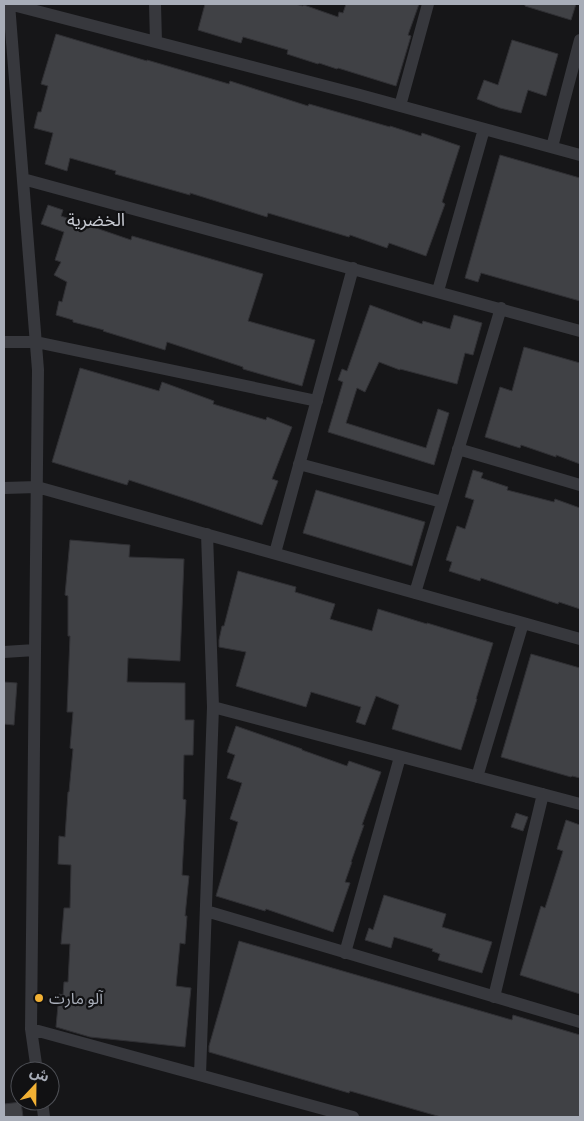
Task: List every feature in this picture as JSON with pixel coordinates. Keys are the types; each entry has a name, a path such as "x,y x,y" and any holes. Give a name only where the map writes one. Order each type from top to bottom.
{"street":[{"path":"36,1061 31,1029 38,370 9,4 580,155"},
{"path":"156,4 156,42"},
{"path":"400,106 428,4"},
{"path":"552,147 580,40"},
{"path":"438,292 484,129"},
{"path":"23,179 580,330"},
{"path":"275,553 353,268"},
{"path":"415,593 500,308"},
{"path":"4,342 36,342 317,401"},
{"path":"458,450 580,485"},
{"path":"300,464 442,502"},
{"path":"4,488 37,487 580,639"},
{"path":"200,1075 213,707 207,534"},
{"path":"476,777 523,623"},
{"path":"4,652 35,650"},
{"path":"213,707 580,804"},
{"path":"345,953 400,757"},
{"path":"494,997 543,794"},
{"path":"206,911 580,1022"},
{"path":"31,1029 353,1117"}],"building":[{"path":"205,4 295,4 304,5 338,17 339,12 343,13 346,4 419,4 408,35 411,36 396,86 338,68 318,64 287,54 288,50 243,37 241,43 198,30"},
{"path":"525,4 576,4 571,20 525,6"},
{"path":"56,34 229,84 230,81 308,106 309,104 421,136 422,133 460,146 442,202 445,204 426,256 389,243 387,248 350,235 349,237 268,213 267,217 190,193 190,195 115,174 116,171 70,158 67,171 45,164 53,133 34,128 38,112 41,112 48,86 41,84"},
{"path":"512,40 558,54 546,96 528,90 521,113 500,108 477,99 484,80 498,85"},
{"path":"500,155 580,178 580,301 481,273 478,282 465,278"},
{"path":"48,205 63,210 61,216 131,240 132,236 263,274 248,321 315,340 302,386 243,369 243,367 167,342 165,350 56,315 59,301 62,302 67,282 54,275 61,262 55,260 64,232 41,224"},
{"path":"370,305 422,324 423,321 450,329 454,315 482,323 473,355 465,353 457,384 400,370 379,362 365,392 357,388 346,423 426,448 438,409 449,413 434,465 328,432 343,382 338,380 342,369 347,371"},
{"path":"524,347 580,363 580,464 521,445 520,448 485,437 500,387 512,391"},
{"path":"80,368 159,391 162,382 214,401 213,404 266,420 267,417 292,427 272,479 278,481 262,525 129,480 127,485 52,462"},
{"path":"473,470 483,473 481,478 508,487 507,490 554,502 555,499 580,508 580,609 559,602 558,604 481,578 480,581 449,571 452,562 446,560 457,526 465,529 474,500 465,497"},
{"path":"316,490 425,522 412,566 303,533"},
{"path":"70,540 130,545 129,557 184,559 180,661 128,658 127,682 185,683 185,720 194,720 193,755 184,755 183,799 186,800 182,875 189,876 185,916 187,916 185,944 180,943 176,986 191,988 185,1047 90,1037 56,1027 59,994 63,995 64,982 68,982 70,944 61,944 64,908 70,908 71,865 58,864 59,836 65,837 73,749 70,748 73,712 67,712 70,636 68,636 68,596 65,595"},
{"path":"238,571 296,587 295,592 335,604 330,619 372,631 378,609 493,643 461,750 392,729 399,705 376,696 365,725 356,722 361,707 311,692 306,707 236,686 246,652 219,647 219,640"},
{"path":"531,654 580,668 580,778 501,757"},
{"path":"4,682 17,683 14,725 4,724"},
{"path":"236,726 347,766 349,761 381,772 362,825 364,825 345,882 350,883 333,932 266,909 265,911 216,896 238,822 230,819 242,783 227,778 235,755 227,752"},
{"path":"516,813 528,817 523,831 511,827"},
{"path":"566,820 580,825 580,994 520,975 541,906 545,908 563,851 557,849"},
{"path":"384,895 446,914 442,927 492,942 482,973 438,960 440,954 432,951 433,949 394,937 391,948 365,940 369,928 373,930"},
{"path":"239,941 512,1020 513,1015 580,1035 580,1117 441,1117 350,1091 349,1093 209,1052 209,1046"},
{"path":"10,1103 10,1111 22,1111 23,1117 4,1117 4,1104"}],"place":[{"name":"آلو مارت","path":"39,998"}],"district":[{"name":"الخضرية","path":"96,220"}]}
